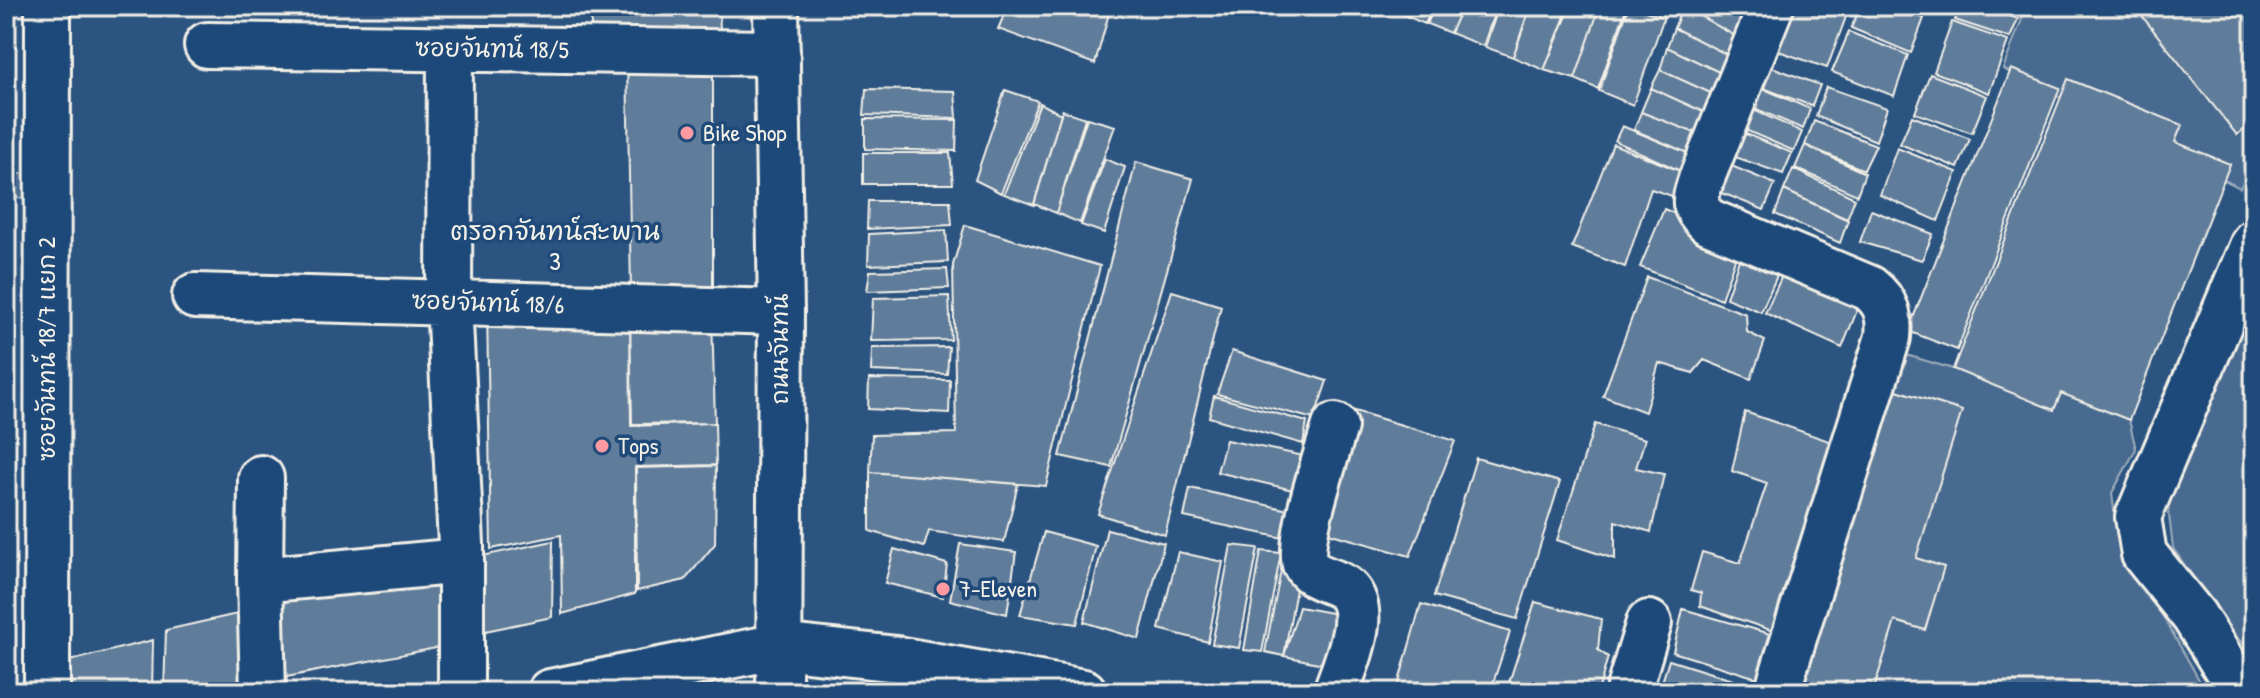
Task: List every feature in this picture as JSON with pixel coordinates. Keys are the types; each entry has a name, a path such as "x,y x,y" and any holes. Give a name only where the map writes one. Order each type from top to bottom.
{"street":[{"name":"ซอยจันทน์ 18/7 แยก 2","path":"47,692 48,6"},
{"name":"ถนนจันทน์","path":"776,6 781,312 779,692"},
{"path":"1771,6 1701,180 1695,200 1698,212 1708,221 1869,288 1882,298 1889,324 1888,337 1777,692"},
{"name":"ซอยจันทน์ 18/5","path":"207,45 777,53"},
{"path":"450,49 449,302 461,561 461,692"},
{"path":"2241,692 2194,616 2144,554 2138,517 2254,242"},
{"name":"ซอยจันทน์ 18/6","path":"195,296 781,312"},
{"path":"1335,426 1308,522 1304,554 1306,567 1317,576 1346,587 1355,599 1357,618 1354,636 1336,692"},
{"path":"261,478 263,692"},
{"path":"260,580 461,561"},
{"path":"1628,692 1649,623"},
{"path":"550,692 779,646 897,659 1084,692"}],"shaded area":[{"path":"2027,6 2155,6 2254,114 2254,162 2240,188 2003,69"},
{"path":"6,174 24,174 24,198 6,198"},
{"path":"2254,296 2254,655 2227,627 2173,548 2168,507"},
{"path":"1893,351 1953,369 2054,410 2061,393 2129,420 2136,449 2112,493 2117,535 2206,692 1783,692"}],"building":[{"path":"591,6 719,6 720,32 591,27"},
{"path":"1008,6 1111,6 1095,64 998,29"},
{"path":"1383,6 1401,6 1398,13"},
{"path":"1402,6 1433,6 1425,24 1399,13"},
{"path":"1435,6 1462,6 1450,33 1427,24"},
{"path":"1462,6 1497,6 1483,46 1450,33"},
{"path":"1499,6 1530,6 1513,57 1485,47"},
{"path":"1531,6 1569,6 1544,70 1513,57"},
{"path":"1571,6 1600,6 1575,79 1544,70"},
{"path":"1600,6 1627,6 1598,89 1575,79"},
{"path":"1629,6 1664,17 1633,105 1599,91"},
{"path":"1683,6 1735,36 1728,55 1674,28"},
{"path":"1683,6 1724,6 1744,16 1735,36"},
{"path":"1724,6 1748,6 1744,16"},
{"path":"1789,6 1850,6 1827,68 1770,48"},
{"path":"1861,6 1890,6 1924,18 1911,53 1851,28"},
{"path":"1903,6 1932,6 1928,16"},
{"path":"1960,6 1985,6 2018,19 2010,38 1955,20"},
{"path":"1997,6 2023,6 2020,14"},
{"path":"2134,6 2254,6 2254,120 2237,135"},
{"path":"1952,22 2008,41 1989,93 1934,72"},
{"path":"1674,28 1728,55 1721,73 1667,47"},
{"path":"1849,32 1908,55 1894,96 1832,72"},
{"path":"1667,47 1721,73 1715,95 1660,70"},
{"path":"713,53 713,290 631,293 627,57"},
{"path":"1764,64 1820,85 1812,106 1755,85"},
{"path":"2011,69 2060,88 1957,350 1908,331"},
{"path":"1660,70 1715,95 1708,114 1651,88"},
{"path":"1930,74 1987,96 1972,133 1915,113"},
{"path":"2068,79 2182,125 2175,142 2230,164 2129,420 2061,393 2054,410 1953,369"},
{"path":"1755,85 1810,109 1803,129 1745,104"},
{"path":"1826,87 1887,108 1876,141 1816,116"},
{"path":"1651,88 1708,114 1698,134 1641,112"},
{"path":"866,89 955,91 957,118 864,115"},
{"path":"1005,90 1038,101 1001,193 975,180"},
{"path":"1040,103 1061,114 1034,205 1004,194"},
{"path":"1745,106 1802,132 1794,151 1736,126"},
{"path":"1062,110 1085,118 1056,213 1034,204"},
{"path":"1641,112 1698,134 1690,154 1634,130"},
{"path":"1912,116 1970,139 1958,168 1900,144"},
{"path":"1087,118 1115,126 1080,223 1056,213"},
{"path":"865,119 957,120 956,151 865,149"},
{"path":"1814,121 1876,145 1864,170 1805,145"},
{"path":"1622,126 1690,154 1685,173 1615,141"},
{"path":"1734,129 1792,153 1783,174 1724,153"},
{"path":"1613,144 1685,173 1678,198 1651,189 1625,267 1572,247"},
{"path":"1805,145 1865,173 1857,195 1795,168"},
{"path":"1897,148 1957,172 1938,221 1880,195"},
{"path":"863,153 950,153 953,184 863,184"},
{"path":"1105,159 1125,167 1104,233 1081,225"},
{"path":"1717,160 1775,184 1764,210 1705,186"},
{"path":"1136,162 1193,179 1111,467 1060,456"},
{"path":"1793,169 1855,198 1847,219 1784,190"},
{"path":"1784,190 1848,220 1840,243 1775,214"},
{"path":"868,201 950,201 952,225 867,229"},
{"path":"1664,209 1741,242 1721,299 1640,267"},
{"path":"1871,210 1933,234 1922,260 1860,242"},
{"path":"965,225 1100,266 1046,486 870,472 872,435 956,433 953,265"},
{"path":"946,230 948,262 868,265 869,234"},
{"path":"1743,248 1783,262 1761,312 1726,298"},
{"path":"1786,267 1860,303 1842,348 1765,313"},
{"path":"947,269 949,288 867,291 870,271"},
{"path":"1647,277 1746,314 1747,332 1765,341 1751,379 1704,360 1693,373 1659,363 1645,412 1603,396"},
{"path":"1172,291 1221,306 1165,535 1098,514"},
{"path":"949,296 951,340 871,341 873,298"},
{"name":"Tops","path":"487,310 630,321 631,426 715,423 716,465 635,467 635,594 562,614 561,535 491,549"},
{"path":"630,314 712,315 715,423 632,424"},
{"path":"949,347 947,374 871,371 872,348"},
{"path":"1232,351 1327,381 1314,419 1217,394"},
{"path":"869,379 950,380 949,413 868,409"},
{"path":"1881,385 1962,411 1916,558 1944,567 1925,630 1895,621 1873,692 1787,692"},
{"path":"1214,396 1307,422 1303,444 1209,417"},
{"path":"1355,411 1455,441 1410,556 1321,531"},
{"path":"1745,412 1838,444 1773,631 1700,606 1701,593 1691,590 1702,552 1740,563 1767,483 1732,471"},
{"path":"1595,424 1645,439 1636,468 1664,474 1651,532 1615,521 1615,559 1557,540"},
{"path":"1226,440 1304,456 1297,491 1217,472"},
{"path":"1476,458 1560,482 1517,619 1434,596"},
{"path":"716,466 715,544 685,580 637,591 636,468"},
{"path":"870,472 1018,484 1004,542 929,531 924,547 870,531"},
{"path":"1190,488 1293,511 1288,539 1184,517"},
{"path":"1107,529 1164,543 1139,639 1084,622"},
{"path":"1044,532 1096,546 1077,624 1020,615"},
{"path":"553,541 552,617 471,634 473,558"},
{"path":"960,544 1016,552 1007,614 950,600"},
{"path":"1231,545 1258,548 1239,648 1212,644"},
{"path":"894,549 947,564 943,597 885,583"},
{"path":"1261,551 1281,553 1262,652 1244,650"},
{"path":"1178,552 1223,562 1208,642 1159,629"},
{"path":"1282,565 1300,567 1284,656 1265,652"},
{"path":"453,568 452,645 276,679 272,602"},
{"path":"1535,602 1601,619 1598,650 1608,657 1598,692 1506,692"},
{"path":"1421,604 1510,632 1490,692 1396,692"},
{"path":"1299,607 1343,615 1333,666 1284,656"},
{"path":"1683,609 1770,634 1757,678 1673,652"},
{"path":"255,610 254,683 211,692 164,692 166,630"},
{"path":"153,640 152,692 65,692 65,662"},
{"path":"1669,660 1752,686 1750,692 1659,692"}],"place":[{"name":"Bike Shop","path":"687,133"},
{"name":"Tops","path":"602,446"},
{"name":"7-Eleven","path":"943,589"}],"district":[{"name":"ตรอกจันทน์สะพาน 3","path":"555,246"}]}
